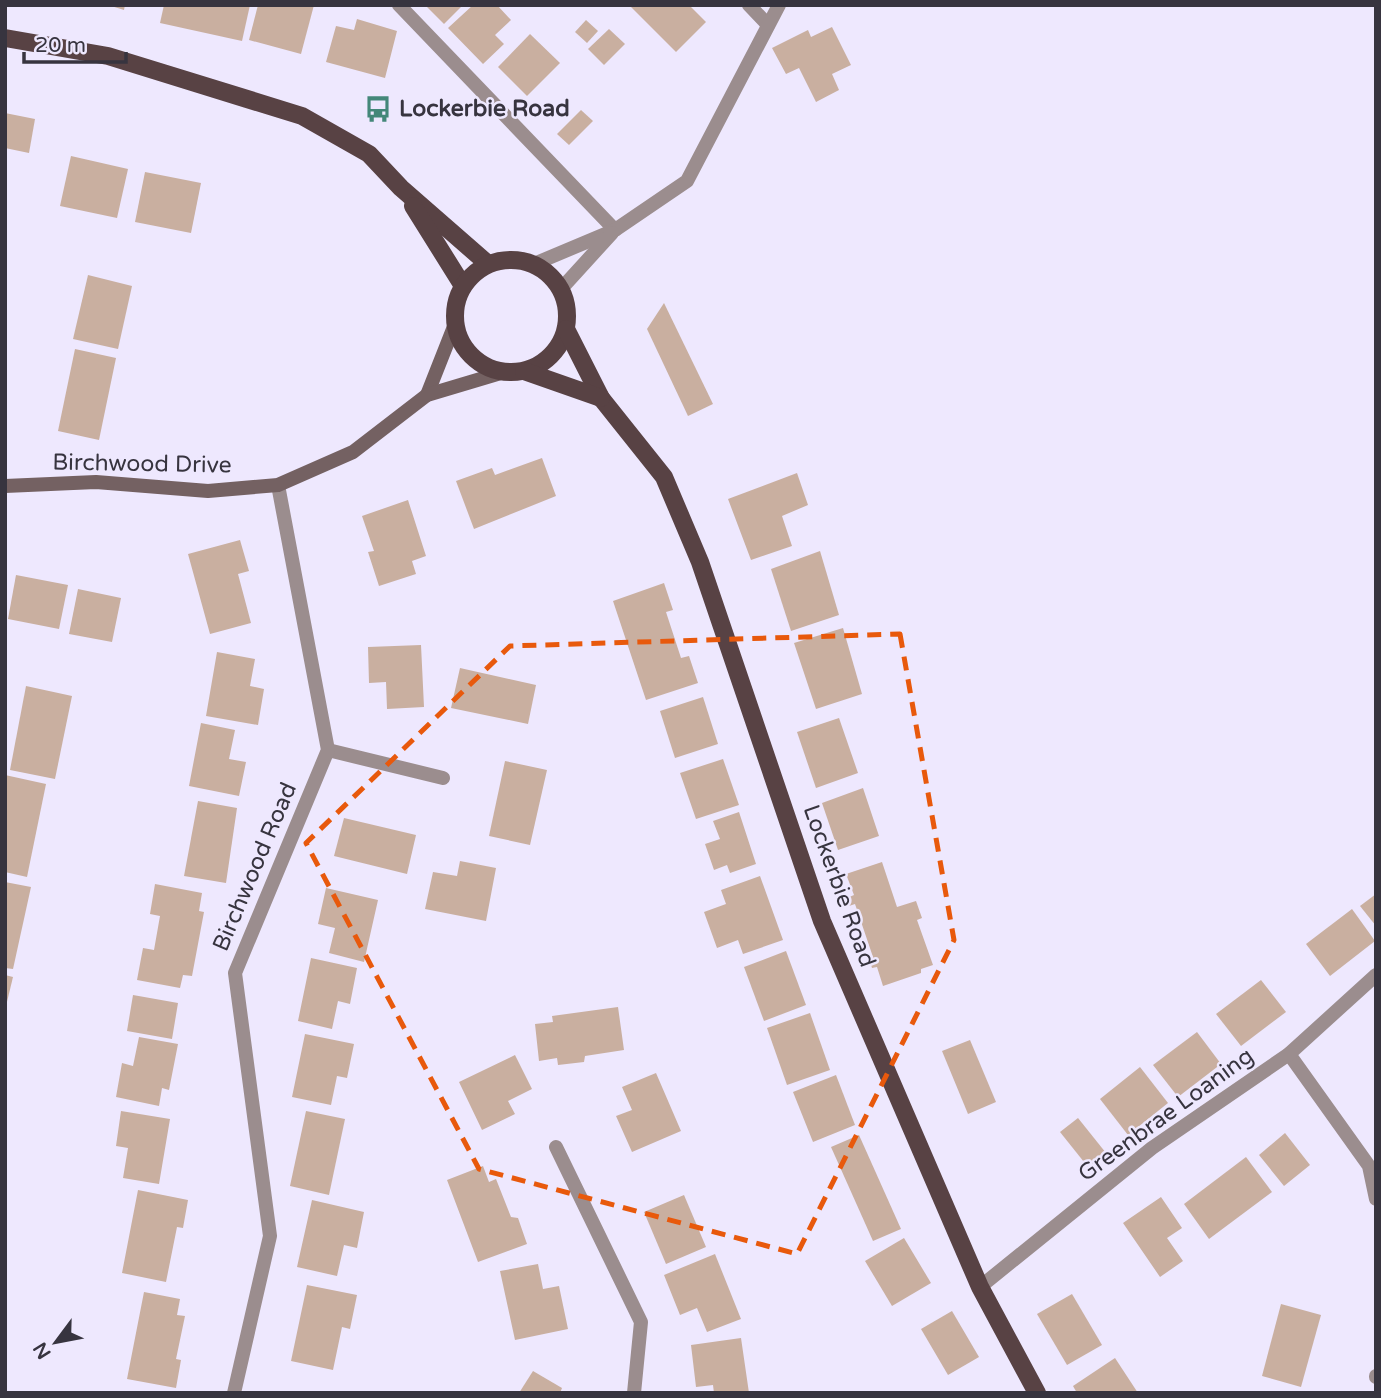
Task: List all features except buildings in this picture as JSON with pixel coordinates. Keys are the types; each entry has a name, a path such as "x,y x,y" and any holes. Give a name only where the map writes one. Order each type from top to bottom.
{"main road":[{"path":"5,38 108,56 302,116 369,154 401,188 488,264"},
{"path":"401,188 463,286"},
{"path":"524,371 551,356 566,329 568,315 561,289 550,274 534,264 519,260 488,264 463,286 457,298 455,324 461,342 472,356 487,367 505,372 524,371 601,398"},
{"name":"Lockerbie Road","path":"566,329 601,398 664,477 700,562 822,921 980,1287 1037,1393"}],"street":[{"path":"399,5 615,230"},
{"path":"749,5 768,24"},
{"path":"534,264 615,230 687,181 779,5"},
{"path":"561,289 615,230"},
{"path":"427,395 455,324"},
{"path":"427,395 505,372"},
{"name":"Birchwood Drive","path":"5,486 96,482 208,491 278,485 354,452 427,395"},
{"path":"278,485 328,750 443,778"},
{"name":"Birchwood Road","path":"233,1393 270,1236 235,973 328,750"},
{"name":"Greenbrae Loaning","path":"980,1287 1152,1148 1290,1054 1376,975"},
{"path":"1290,1054 1369,1166 1376,1199"},
{"path":"556,1147 641,1322 634,1393"}],"highlighted area":[{"path":"900,634 954,940 797,1254 479,1169 306,843 510,646"}],"place":[{"name":"Lockerbie Road","path":"378,109"}]}
